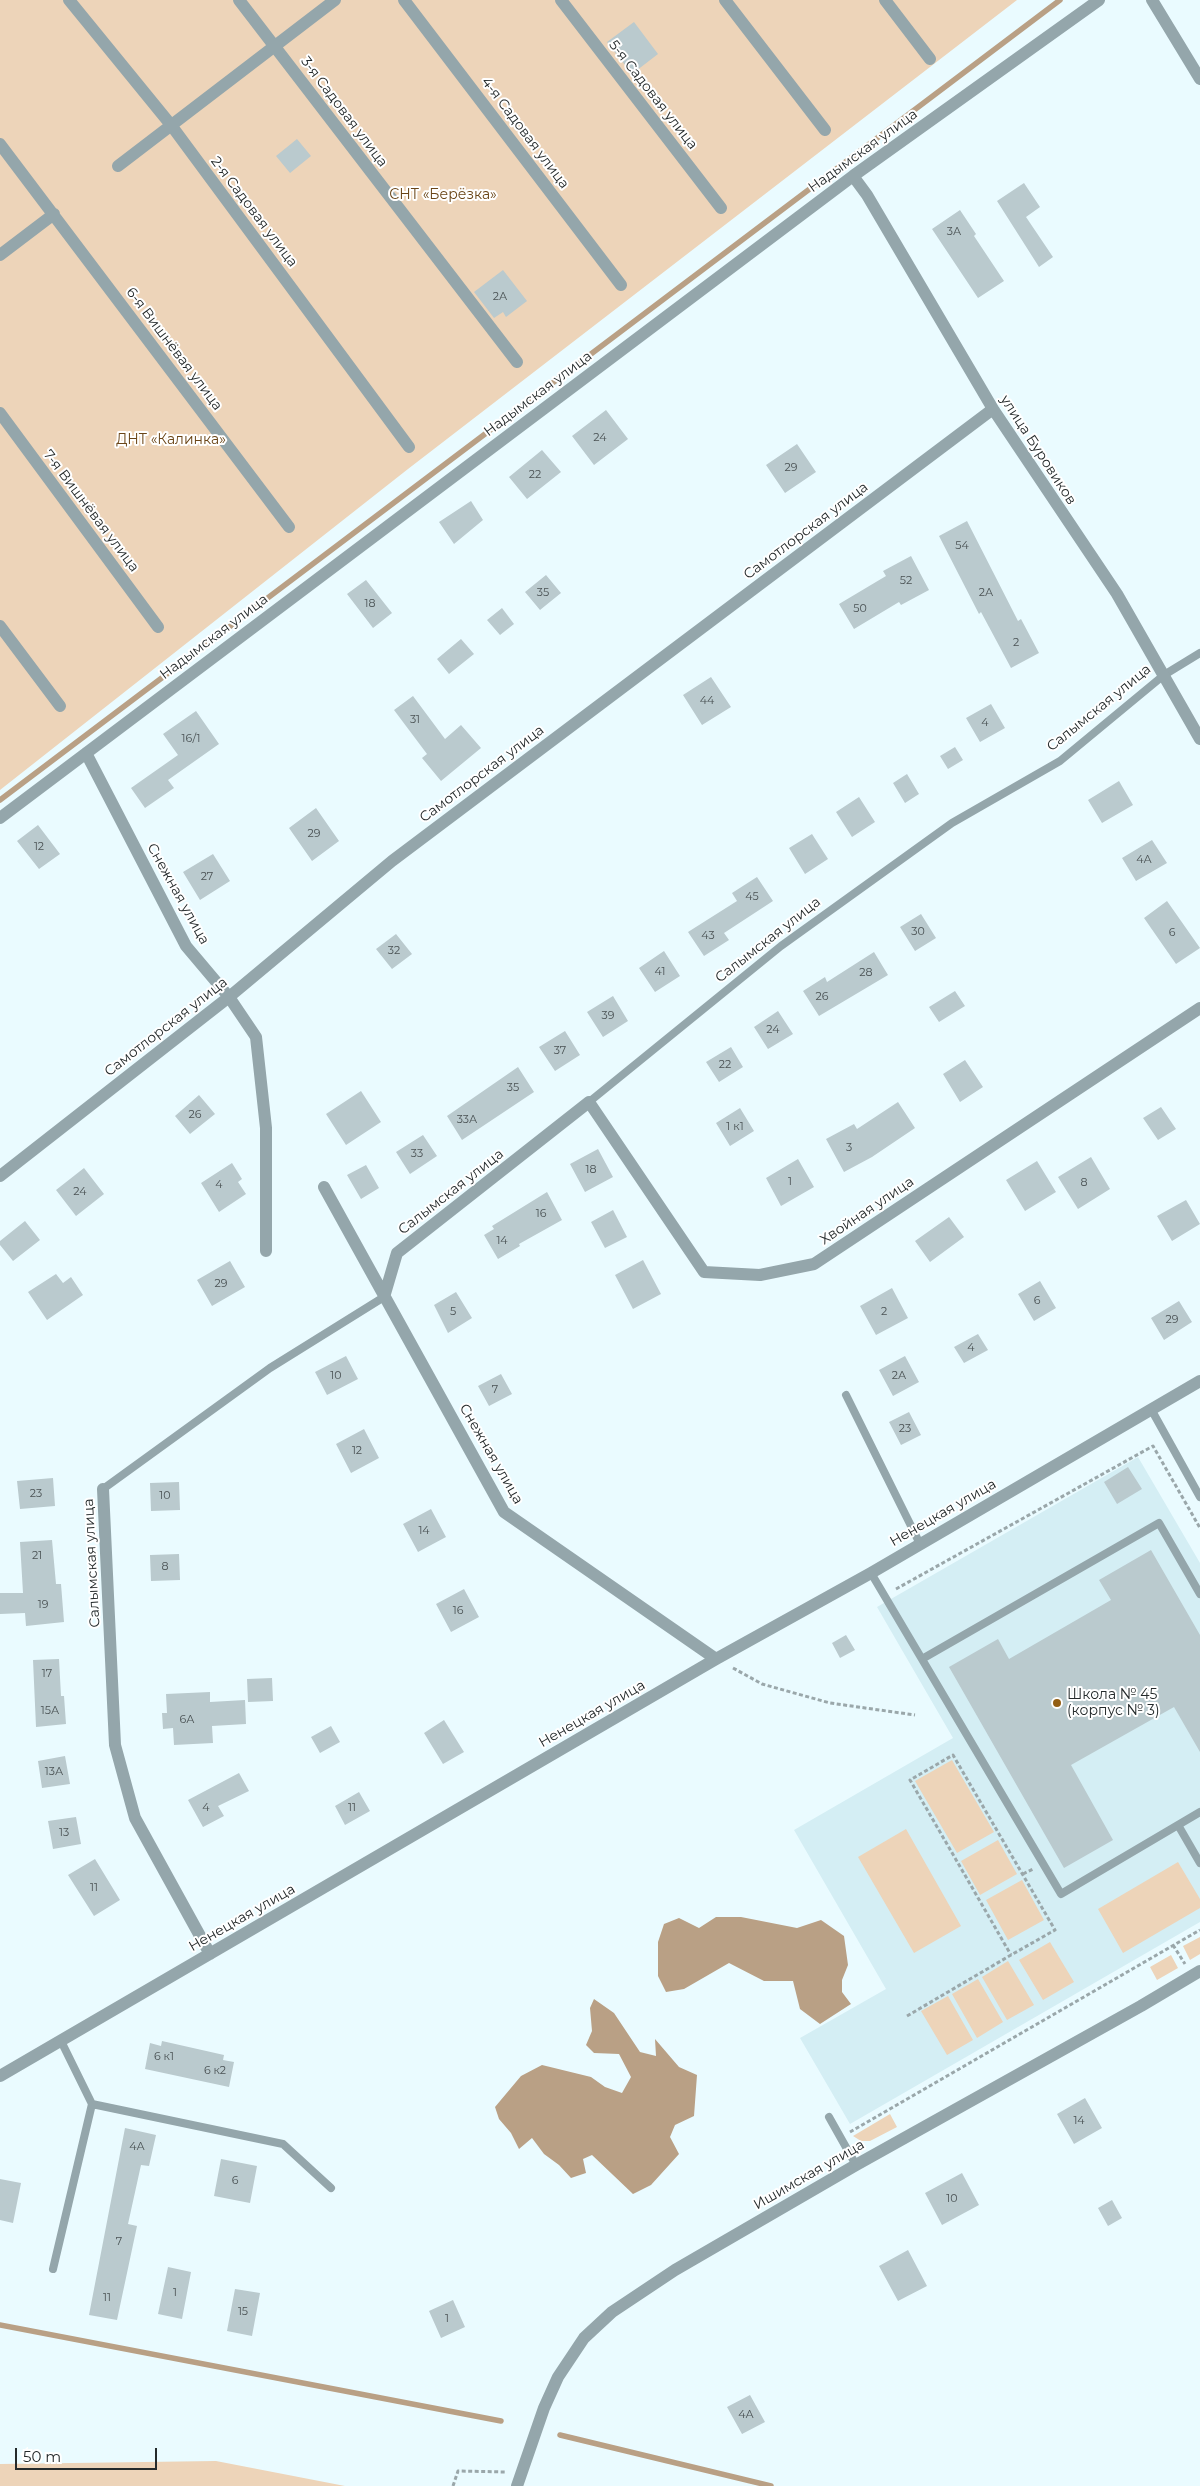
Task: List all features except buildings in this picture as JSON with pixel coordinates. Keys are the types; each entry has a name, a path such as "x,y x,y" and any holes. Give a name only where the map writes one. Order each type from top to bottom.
{"street":[{"name":"2-я Садовая улица","path":"69,0 170,125 410,446"},
{"name":"3-я Садовая улица","path":"239,0 517,362"},
{"path":"118,166 335,0"},
{"name":"4-я Садовая улица","path":"404,0 621,285"},
{"name":"5-я Садовая улица","path":"561,0 721,208"},
{"path":"725,0 825,130"},
{"path":"885,0 930,59"},
{"name":"Надымская улица","path":"0,818 853,176 1099,0"},
{"path":"1152,0 1200,79"},
{"name":"6-я Вишнёвая улица","path":"0,144 289,527"},
{"name":"улица Буровиков","path":"853,176 867,195 993,409 1117,594 1200,739"},
{"path":"0,255 54,214"},
{"name":"Самотлорская улица","path":"0,1176 229,997 392,860 993,409"},
{"name":"7-я Вишнёвая улица","path":"0,413 158,627"},
{"path":"0,626 60,706"},
{"name":"Снежная улица","path":"86,753 186,946 229,997 256,1037 266,1128 266,1251"},
{"name":"Хвойная улица","path":"589,1102 704,1272 760,1275 814,1264 1200,1008"},
{"name":"Салымская улица","path":"384,1297 397,1253 589,1102"},
{"name":"Снежная улица","path":"324,1188 504,1512 716,1659"},
{"name":"Ненецкая улица","path":"0,2076 716,1659 871,1573 1200,1381"},
{"name":"Салымская улица","path":"103,1489 115,1745 135,1818 210,1954"},
{"name":"Ишимская улица","path":"517,2486 544,2408 558,2377 584,2338 612,2312 675,2270 856,2165 1141,2006 1200,1970"}],"lane":[{"name":"Салымская улица","path":"589,1102 781,946 952,823 1060,760 1164,675 1200,653"},
{"name":"Салымская улица","path":"103,1489 270,1368 384,1297"},
{"path":"846,1395 920,1544"},
{"path":"1151,1409 1200,1497"},
{"path":"922,1659 1159,1523 1200,1594"},
{"path":"871,1573 1061,1894 1200,1812"},
{"path":"1178,1825 1200,1863"},
{"path":"53,2269 92,2104 61,2041"},
{"path":"92,2104 283,2144 330,2188"},
{"path":"829,2117 856,2165"}],"path":[{"path":"884,1595 1153,1446 1200,1528"},
{"path":"716,1659 762,1684 830,1703 915,1715"},
{"path":"907,2016 1055,1930 953,1755 910,1780 1011,1955"},
{"path":"841,2137 1200,1930"},
{"path":"453,2486 458,2471 521,2473"}],"shaded area":[{"path":"1138,1457 1200,1563 1200,1922 850,2124 800,2038 886,1989 794,1830 953,1738 877,1607"},
{"path":"716,1917 741,1917 797,1928 821,1920 844,1936 848,1965 842,1980 842,1992 851,2004 820,2024 800,2009 793,1981 764,1981 729,1963 684,1989 666,1992 658,1976 658,1942 664,1924 679,1918 699,1928"},
{"path":"594,1999 614,2013 640,2052 656,2056 655,2039 679,2067 697,2075 694,2116 675,2125 670,2137 679,2154 651,2185 633,2194 592,2155 583,2159 586,2173 571,2178 559,2165 544,2154 532,2138 519,2149 511,2133 499,2119 495,2107 521,2076 542,2065 591,2077 605,2087 622,2093 631,2077 619,2054 594,2053 586,2045 592,2031 590,2008"}],"green space":[{"path":"0,0 1017,0 408,469 0,790"},
{"path":"952,1760 994,1832 957,1853 915,1781"},
{"path":"906,1829 961,1926 914,1953 858,1857"},
{"path":"998,1840 1017,1874 980,1895 961,1861"},
{"path":"1178,1862 1200,1899 1200,1908 1123,1953 1098,1909"},
{"path":"1022,1880 1044,1920 1008,1940 986,1900"},
{"path":"1200,1937 1200,1954 1190,1960 1183,1946"},
{"path":"1050,1942 1074,1982 1043,2000 1019,1960"},
{"path":"1171,1955 1178,1968 1157,1980 1150,1967"},
{"path":"1008,1961 1034,2005 1007,2020 982,1977"},
{"path":"978,1979 1003,2022 977,2038 952,1994"},
{"path":"948,1996 973,2040 947,2055 921,2011"},
{"path":"890,2114 897,2127 870,2141 861,2141 853,2136"},
{"path":"216,2461 345,2486 0,2486 0,2464"}],"waterway":[{"path":"0,800 1060,0"},
{"path":"0,2325 501,2421"},
{"path":"560,2435 771,2486"}],"place":[{"name":"Школа № 45 (корпус № 3)","path":"1057,1703"}],"park label":[{"name":"СНТ «Берёзка»","path":"443,195"},
{"name":"ДНТ «Калинка»","path":"171,440"}]}
